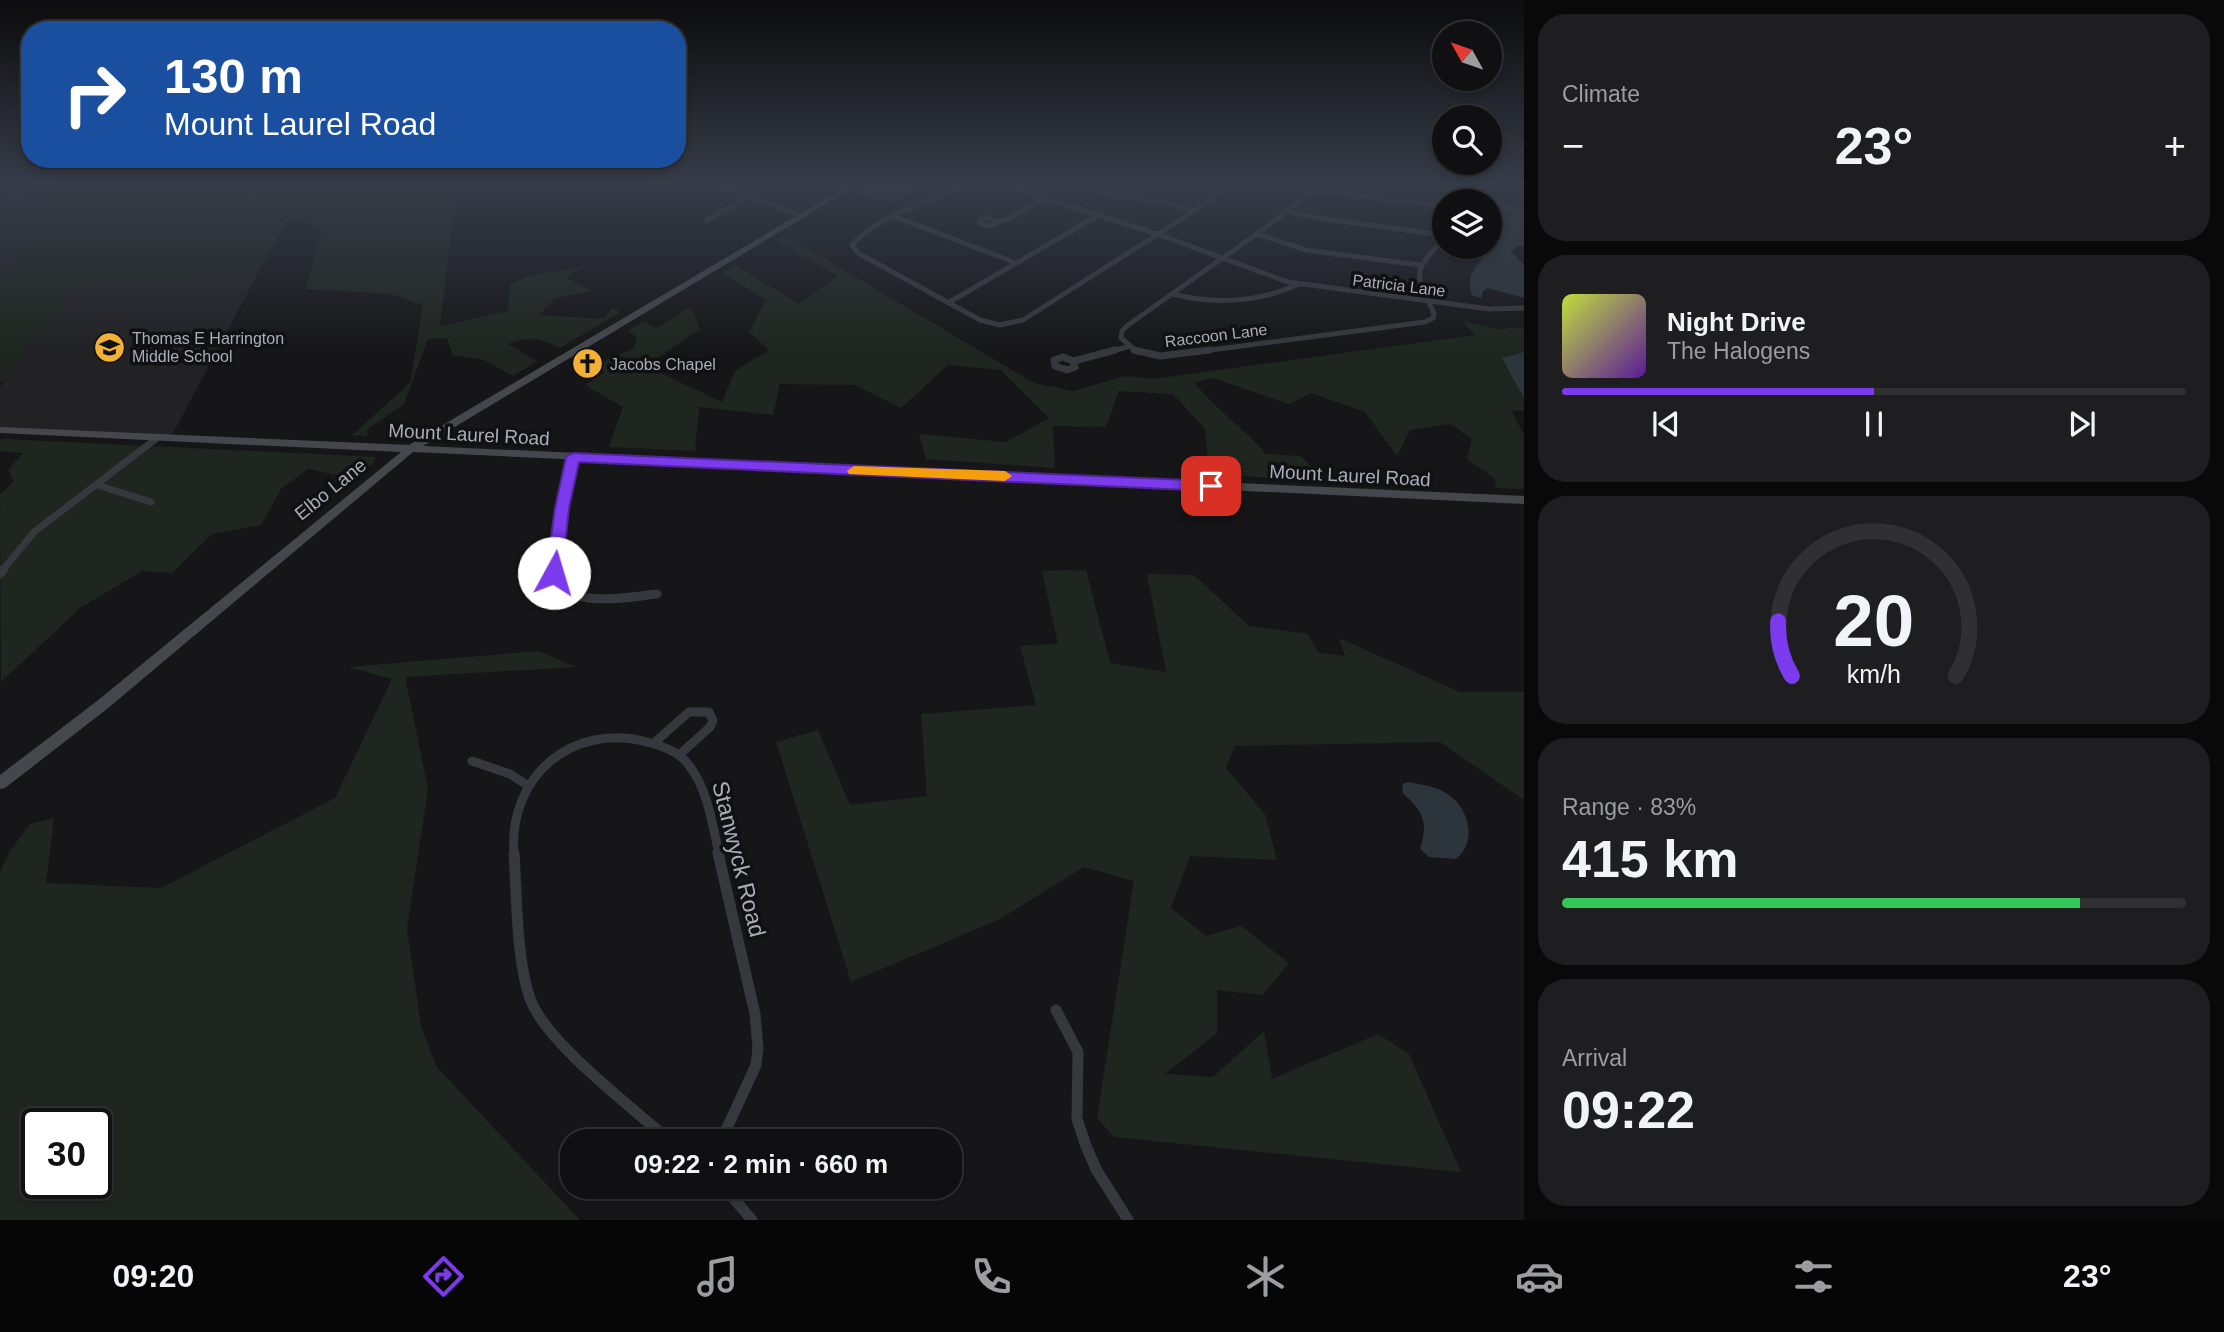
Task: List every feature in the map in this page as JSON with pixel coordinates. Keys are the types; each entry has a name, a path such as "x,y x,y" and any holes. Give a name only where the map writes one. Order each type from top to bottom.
{"main road":[{"name":"Elbo Lane","path":"0,783 102,705 411,449 764,239"},
{"name":"Mount Laurel Road","path":"0,430 1524,500"}],"street":[{"path":"855,239 852,247 948,303 987,323 1013,324 1153,239"},
{"path":"954,239 1016,263"},
{"path":"948,303 1057,239"},
{"name":"Patricia Lane","path":"1170,239 1299,284 1489,309 1524,308"},
{"name":"Raccoon Lane","path":"1250,239 1125,328 1121,335 1127,347 1144,355 1166,356 1425,322 1433,318 1429,302"},
{"path":"1272,239 1306,250 1420,265"},
{"path":"1429,302 1419,278 1420,265 1432,251"},
{"path":"1173,294 1195,300 1213,301 1284,292 1299,284"},
{"path":"1074,361 1127,347"},
{"path":"0,574 34,531 157,438"},
{"path":"573,457 554,565 558,581 569,591 587,598 657,594"},
{"path":"97,485 151,502"},
{"path":"655,742 689,712 696,709 709,712 713,721 710,727 679,755"},
{"name":"Stanwyck Road","path":"657,1129 557,1040 536,1012 530,998 523,963 512,830 518,803 527,785 551,759 575,745 615,737 655,742 679,755 695,773 706,798 757,1031 756,1065 726,1129"},
{"path":"472,761 510,774 527,785"},
{"path":"1056,1010 1078,1052 1077,1119 1086,1146 1128,1220"},
{"path":"734,1199 752,1220"}],"shaded area":[{"name":"Thomas E Harrington Middle School","path":"0,239 276,239 170,439 0,430 0,387 4,382 0,381"},
{"path":"32,239 272,239 257,272 87,284 71,289 0,383 0,283"},
{"path":"320,239 450,239 440,326 508,311 510,285 528,276 584,266 565,277 592,291 555,298 539,315 604,319 612,308 621,312 560,348 535,339 508,344 537,361 513,376 484,360 453,355 447,338 428,339 404,404 368,429 367,436 352,435 410,383 423,305 392,294 305,289"},
{"path":"792,239 1034,383 1073,391 1125,376 1153,379 1475,335 1463,322 1500,329 1524,327 1524,411 1511,410 1524,435 1524,489 1496,488 1495,479 1467,459 1472,439 1451,424 1410,430 1397,456 1365,412 1311,393 1289,404 1213,378 1194,382 1266,454 1300,456 1312,467 1296,479 1217,475 1209,470 1205,429 1173,394 1119,391 1106,427 1053,426 1055,468 926,459 919,434 1006,442 1049,418 1001,370 948,365 901,408 855,385 780,384 773,415 699,407 695,451 609,447 623,407 585,385 604,373 601,362 634,348 637,337 628,331 643,321 656,328 691,307 700,329 655,360 654,370 722,402 735,371 769,350 749,332 766,300 722,273 735,265 799,304 837,276 776,240"},
{"path":"1502,239 1524,239 1524,246 1518,246 1511,251 1524,265 1524,298 1488,288 1483,291 1481,298 1472,295 1471,276 1483,259 1502,259"},
{"path":"1524,352 1524,398 1502,358"},
{"path":"0,440 376,457 373,464 355,479 308,469 281,489 261,525 212,534 172,573 142,571 80,608 1,682 0,495 14,481 8,470 23,453 0,451"},
{"path":"1086,570 1110,663 1166,672 1147,574 1194,575 1249,626 1308,634 1319,653 1345,656 1339,638 1460,692 1524,692 1524,800 1440,742 1235,746 1226,768 1265,814 1277,860 1190,856 1171,908 1206,936 1241,926 1289,963 1262,995 1217,990 1217,1033 1165,1074 1213,1077 1264,1031 1272,1079 1378,1034 1409,1054 1461,1172 1114,1137 1097,1118 1134,881 1084,867 1000,919 851,982 776,742 818,730 850,805 927,796 921,714 1036,705 1020,646 1058,644 1042,571"},
{"path":"539,651 576,667 405,677 428,788 407,929 421,1026 436,1066 580,1220 0,1220 0,872 10,851 30,824 54,818 46,883 161,888 335,798 392,679 348,667"},
{"path":"1409,782 1442,791 1460,807 1469,834 1463,852 1456,859 1429,857 1420,849 1424,824 1420,812 1403,793 1402,784"}],"slow traffic":[{"path":"854,471 1005,476"}],"place":[{"name":"Thomas E Harrington Middle School","path":"109,347"},
{"name":"Jacobs Chapel","path":"587,364"}],"route":[{"path":"554,573 567,477 573,457 1211,486"}]}
